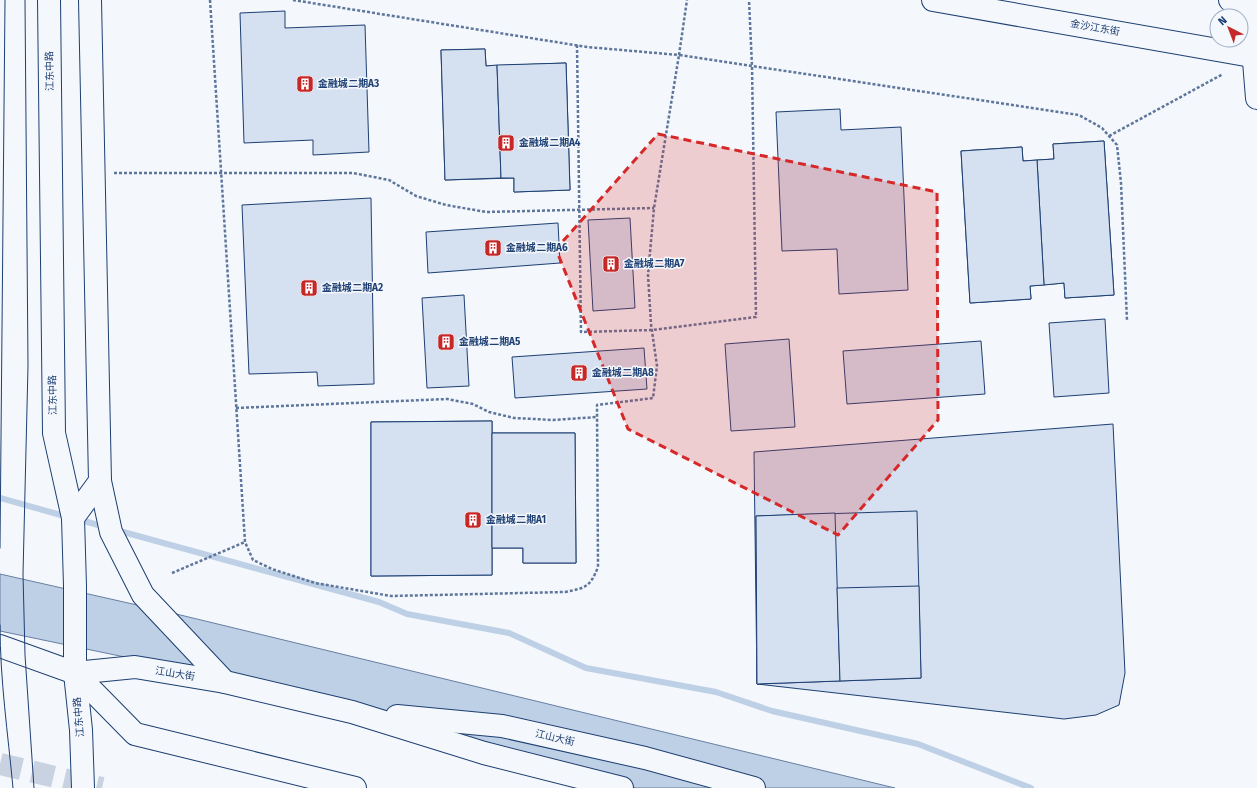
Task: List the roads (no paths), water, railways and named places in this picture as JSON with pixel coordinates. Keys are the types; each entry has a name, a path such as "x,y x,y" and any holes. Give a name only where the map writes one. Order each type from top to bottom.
{"main road":[{"name":"江东中路","path":"49,0 54,433 73,518 76,586 75,673 81,730 83,788"},
{"path":"90,0 100,480 111,532 143,595 225,682"},
{"name":"金沙江东街","path":"933,0 1256,57"},
{"path":"1246,2 1256,57 1257,98"},
{"path":"73,518 100,480"},
{"name":"江山大街","path":"0,646 75,673 134,667 225,682 352,712 484,753 622,788"},
{"path":"75,673 135,734 355,788"},
{"name":"江山大街","path":"352,712 502,726 645,758 754,788"}],"water":[{"path":"0,574 168,612 895,788 636,788 163,665 0,631"}],"waterway":[{"path":"0,498 68,517"},
{"path":"77,519 105,527"},
{"path":"116,530 379,602 407,614 509,633 586,668 716,692 772,711 918,744 1031,788"}],"tunnel":[{"path":"0,764 102,788"}],"tram line":[{"path":"0,548 5,0"},
{"path":"25,0 28,366 23,574 25,655 34,788"},
{"path":"0,625 3,687 13,788"}],"place":[{"name":"金融城二期A3","path":"305,84"},
{"name":"金融城二期A4","path":"506,143"},
{"name":"金融城二期A6","path":"493,248"},
{"name":"金融城二期A7","path":"611,264"},
{"name":"金融城二期A2","path":"309,288"},
{"name":"金融城二期A5","path":"446,342"},
{"name":"金融城二期A8","path":"579,373"},
{"name":"金融城二期A1","path":"473,520"}]}
